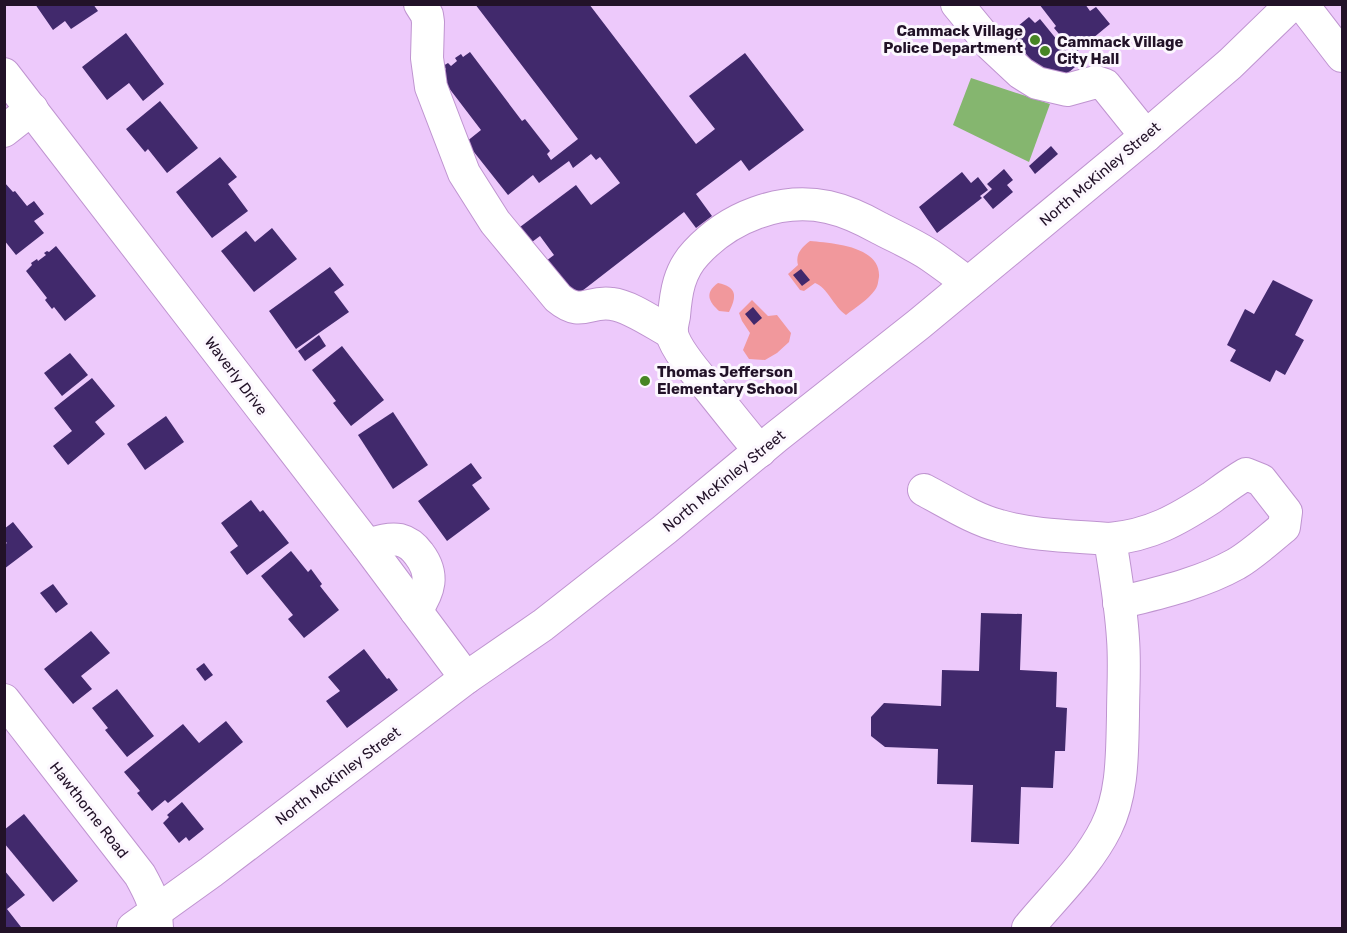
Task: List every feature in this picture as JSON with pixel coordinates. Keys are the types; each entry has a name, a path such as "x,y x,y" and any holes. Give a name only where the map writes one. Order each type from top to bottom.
{"street":[{"path":"420,4 427,15 428,22 427,58 431,87 464,173 495,222 566,305 573,308 586,308 599,304 618,305 628,308 672,333"},
{"path":"957,4 990,44 1021,73 1037,83 1053,88 1067,90 1095,82 1105,85 1146,136"},
{"name":"North McKinley Street","path":"149,923 466,678 552,617 664,530 919,324 1146,136 1230,63 1292,4"},
{"path":"1302,4 1342,56"},
{"name":"Waverly Drive","path":"4,74 466,678"},
{"path":"4,131 32,109"},
{"path":"760,451 694,369 680,350 672,333 679,282 684,269 712,237 736,220 768,209 816,205 828,207 863,219 922,250 968,283"},
{"path":"924,490 997,526 1029,532 1110,539 1122,538 1169,524 1246,474 1261,480 1286,512 1284,527 1237,564 1198,581 1119,603"},
{"path":"1028,928 1094,848 1114,808 1122,742 1123,640 1110,539"},
{"name":"Hawthorne Road","path":"4,700 140,875 150,893 149,923"}],"shaded area":[{"path":"971,78 1050,104 1029,162 953,125"},
{"path":"810,241 854,248 872,259 878,267 878,284 872,294 846,315 819,285 815,283 804,291 800,290 788,274 798,265 797,257 800,251"},
{"path":"718,283 729,287 734,293 729,312 719,311 709,297 711,290"},
{"path":"752,300 768,316 777,315 791,333 789,342 765,360 749,359 743,350 750,333 739,313"}],"building":[{"path":"35,4 93,4 98,11 71,29 65,21 53,30"},
{"path":"475,4 589,4 696,144 715,129 689,96 745,53 804,130 749,171 741,160 696,194 712,216 696,228 684,212 573,298 546,261 554,255 540,236 532,242 520,227 576,185 591,205 620,183 600,157 596,160 591,154 573,168 569,161 539,183 533,175 508,195 466,142 481,130 439,75 446,69 443,66 448,63 451,66 457,61 455,58 461,54 463,57 470,52 522,121 525,119 550,151 547,154 551,160 578,139"},
{"path":"1039,4 1085,4 1090,11 1096,7 1110,24 1075,53 1054,28 1056,26"},
{"name":"Cammack Village City Hall","path":"1029,17 1035,23 1040,19 1075,62 1073,63 1075,67 1054,85 1015,41 1011,32"},
{"path":"126,33 164,84 143,101 129,83 107,100 82,67"},
{"path":"160,101 198,148 167,173 148,149 145,152 126,129"},
{"path":"1051,146 1058,154 1035,174 1029,166"},
{"path":"220,157 237,177 228,184 248,211 212,238 176,192"},
{"path":"1004,169 1013,180 1007,185 1013,192 993,209 983,197 992,189 987,184"},
{"path":"962,172 971,183 978,177 988,190 980,196 982,198 937,233 919,207"},
{"path":"4,182 27,206 34,201 44,214 34,221 44,233 16,255 4,240"},
{"path":"272,228 297,259 254,292 221,251 246,231 255,242"},
{"path":"56,246 96,296 65,321 54,307 52,309 45,300 47,298 26,271 32,265 31,263 37,259 38,261 46,255 44,253"},
{"path":"330,267 344,285 334,292 349,312 296,349 269,311"},
{"path":"801,269 810,280 802,286 793,275"},
{"path":"1273,280 1313,300 1295,335 1304,340 1285,375 1276,370 1270,382 1230,361 1236,350 1227,345 1245,309 1254,314"},
{"path":"753,307 762,318 754,325 745,314"},
{"path":"319,335 326,346 305,361 298,351"},
{"path":"342,346 384,400 351,426 333,403 336,401 312,370"},
{"path":"70,353 88,375 62,396 44,373"},
{"path":"92,378 115,406 95,422 105,434 68,465 53,446 72,431 54,408"},
{"path":"393,412 428,465 393,489 358,435"},
{"path":"166,416 184,442 145,470 127,444"},
{"path":"471,463 482,478 472,485 490,509 447,541 418,501"},
{"path":"251,500 260,512 263,510 289,543 247,575 230,552 238,546 221,523"},
{"path":"13,522 33,547 4,569 4,545 7,543 4,540 4,529"},
{"path":"291,551 308,572 311,569 322,584 320,586 339,610 304,638 288,619 293,615 261,576"},
{"path":"53,584 68,604 56,613 40,593"},
{"path":"981,613 1022,614 1020,670 1057,672 1056,707 1067,708 1065,751 1055,751 1053,788 1021,787 1019,844 971,842 973,785 937,784 938,749 885,747 871,736 871,717 884,703 941,706 942,670 979,671"},
{"path":"91,631 110,653 81,676 92,689 73,704 44,669"},
{"path":"364,649 398,690 347,728 326,701 340,691 328,677"},
{"path":"204,663 213,675 205,681 196,669"},
{"path":"117,689 154,736 127,757 105,730 108,728 92,708"},
{"path":"226,721 243,742 168,803 165,800 152,811 137,793 140,791 124,772 183,724 199,743"},
{"path":"182,802 204,829 189,841 186,837 179,843 163,823 169,817 167,815"},
{"path":"24,814 78,881 53,902 4,843 4,830"},
{"path":"4,870 25,895 7,909 21,927 19,928 4,928"}],"place":[{"name":"Cammack Village Police Department","path":"1035,40"},
{"name":"Cammack Village City Hall","path":"1045,51"},
{"name":"Thomas Jefferson Elementary School","path":"645,381"}]}
